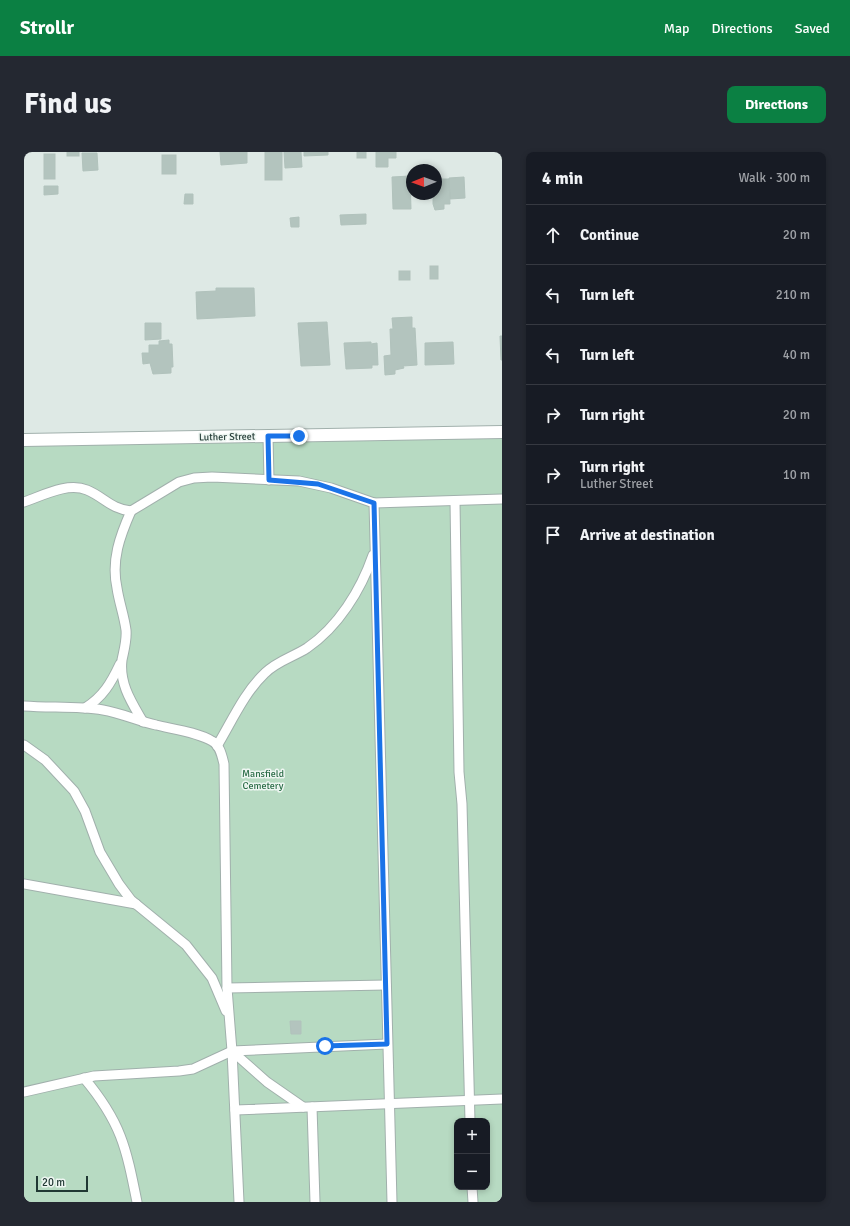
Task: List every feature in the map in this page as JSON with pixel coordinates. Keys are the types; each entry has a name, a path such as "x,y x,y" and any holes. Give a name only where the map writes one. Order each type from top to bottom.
{"street":[{"name":"Luther Street","path":"24,440 502,432"}],"lane":[{"path":"268,436 269,480"},
{"path":"143,722 129,697 124,684 122,659 126,632 116,587 115,566 117,546 131,511 180,482 194,478 269,480 318,484 374,503 502,499"},
{"path":"24,502 66,489 80,488 88,490 114,507 131,511"},
{"path":"455,501 459,765 462,804 470,1118"},
{"path":"374,503 392,1202"},
{"path":"217,746 246,695 257,681 267,671 307,648 339,617 366,575 375,550"},
{"path":"84,708 97,701 105,693 122,659"},
{"path":"24,706 84,708 105,711 188,733 212,741 221,751 224,764 227,988 232,1051 238,1202"},
{"path":"24,745 45,760 74,791 86,811 100,852 109,868 131,900 176,935 201,963 212,978 221,996 230,1023"},
{"path":"24,884 136,904"},
{"path":"227,988 386,985"},
{"path":"24,1092 84,1078 114,1074 193,1069 232,1051 387,1044"},
{"path":"232,1051 267,1082 308,1107"},
{"path":"84,1078 102,1100 113,1117 126,1149 138,1202"},
{"path":"235,1110 502,1099"},
{"path":"308,1107 315,1202"},
{"path":"472,1190 472,1202"}],"green space":[{"name":"Mansfield Cemetery","path":"502,433 502,1202 24,1202 24,439"}],"building":[{"path":"67,152 79,152 79,156 67,156"},
{"path":"220,152 247,152 247,163 221,165"},
{"path":"265,152 282,152 282,180 265,180"},
{"path":"284,152 301,152 302,167 285,168"},
{"path":"304,152 328,152 328,155 304,156"},
{"path":"357,152 366,152 366,158 357,158"},
{"path":"376,152 396,152 396,158 388,158 388,167 376,167"},
{"path":"82,153 97,153 98,170 83,171"},
{"path":"44,154 55,154 55,179 44,179"},
{"path":"162,155 176,155 176,174 162,174"},
{"path":"406,176 406,200 411,200 411,209 393,209 392,177"},
{"path":"464,177 465,198 450,199 449,178"},
{"path":"442,179 449,179 450,204 444,204 444,209 435,210 433,200 442,200"},
{"path":"44,186 58,186 58,194 44,195"},
{"path":"185,194 193,194 193,204 184,204"},
{"path":"366,214 366,224 341,225 340,215"},
{"path":"299,217 299,227 291,227 290,218"},
{"path":"430,266 438,266 438,279 430,279"},
{"path":"399,271 410,271 410,280 399,280"},
{"path":"216,288 254,288 255,316 197,319 196,292 216,291"},
{"path":"412,317 412,328 415,328 417,365 403,366 404,368 395,370 395,374 385,375 384,356 391,355 390,329 393,329 392,318"},
{"path":"327,322 330,365 301,366 298,323"},
{"path":"145,323 161,323 161,339 145,340"},
{"path":"500,336 502,336 502,360 501,360"},
{"path":"169,340 169,344 172,344 173,367 171,367 171,373 153,374 150,363 143,364 142,353 149,353 149,345 159,345 159,341"},
{"path":"371,342 371,344 377,343 378,365 372,365 372,368 346,369 344,343"},
{"path":"453,342 454,364 425,365 425,343"},
{"path":"290,1021 301,1021 301,1034 291,1034"}],"route":[{"path":"299,436 268,436 269,480 299,481 318,484 374,503 387,1044 325,1046"}]}
